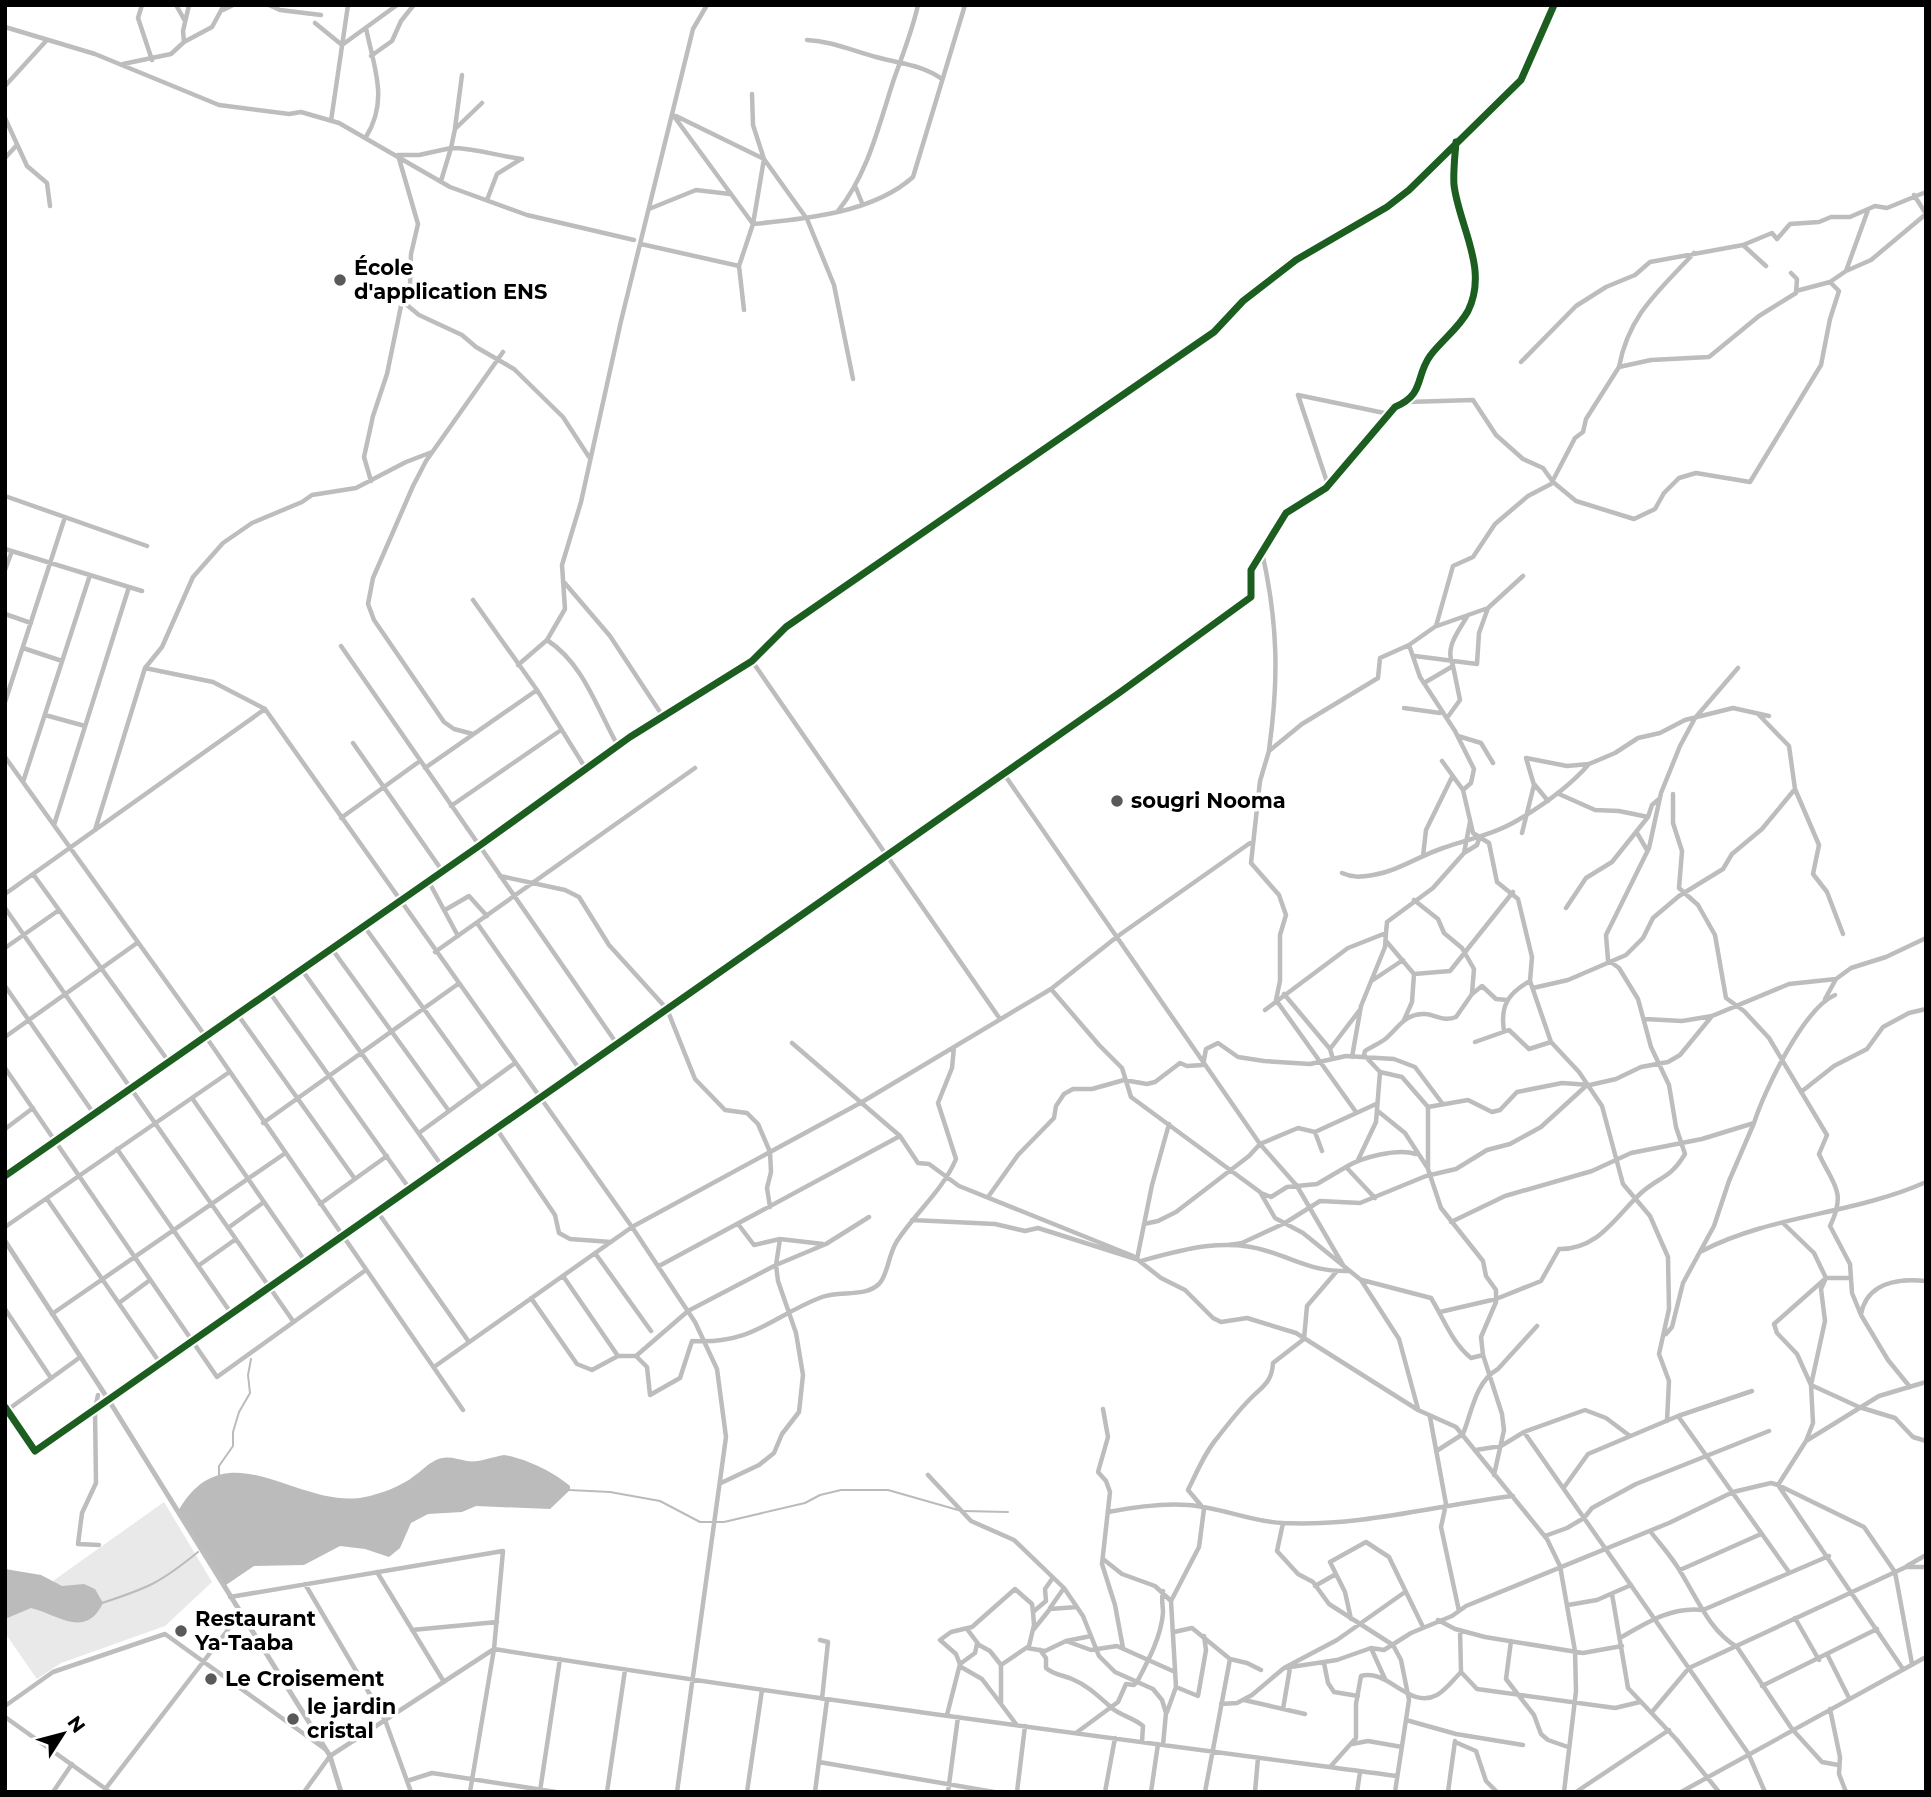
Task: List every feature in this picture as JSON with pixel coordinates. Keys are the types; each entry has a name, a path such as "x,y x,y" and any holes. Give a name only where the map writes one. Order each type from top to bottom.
{"street":[{"path":"142,5 138,18 152,60"},
{"path":"176,5 185,22"},
{"path":"184,42 189,5"},
{"path":"122,64 171,54 184,42 212,27 224,8 233,5"},
{"path":"269,5 280,10 321,15"},
{"path":"331,121 348,5"},
{"path":"342,45 397,5"},
{"path":"519,665 547,640 565,609 562,565 581,502 693,29 707,5"},
{"path":"838,212 856,188 902,62 918,5"},
{"path":"753,224 807,219 838,212 895,193 913,177 965,5"},
{"path":"5,1176 429,882 618,746 752,661 786,628 1214,331 1243,301 1296,260 1387,207 1426,174 1521,80 1554,5"},
{"path":"371,56 392,41 401,21 413,6"},
{"path":"314,23 342,45"},
{"path":"5,27 122,64 219,105 289,114 301,112 331,121 366,137 441,181 487,200 527,215 634,240"},
{"path":"366,28 380,89 377,120 366,137"},
{"path":"807,40 830,42 885,60 920,66 942,79"},
{"path":"5,86 46,41"},
{"path":"441,181 455,129 462,75"},
{"path":"752,94 753,125 764,159 807,219 834,285 853,379"},
{"path":"455,129 482,103"},
{"path":"672,114 764,159"},
{"path":"672,114 753,224"},
{"path":"5,118 27,166 47,183 50,206"},
{"path":"79,1358 6,1410 34,1451 1004,774 1251,597 1251,570 1286,513 1328,485 1389,414 1406,402 1419,387 1428,359 1468,311 1474,288 1474,253 1454,184 1456,142"},
{"path":"5,158 16,146"},
{"path":"398,155 419,155 451,148 474,148 500,157 522,159 497,174 487,200"},
{"path":"371,481 364,457 373,416 387,374 402,301 410,285 411,254 418,224 398,155"},
{"path":"744,310 739,266 753,224 764,159"},
{"path":"856,188 862,203"},
{"path":"649,209 696,190 731,194"},
{"path":"1521,362 1576,306 1606,287 1635,275 1650,262 1743,245 1772,233 1777,239 1790,224 1811,224 1831,217 1850,218 1875,206 1887,208 1926,191"},
{"path":"1619,367 1651,360 1709,357 1759,316 1796,291 1830,282 1846,271 1871,260 1926,214 1914,195"},
{"path":"1846,271 1869,209"},
{"path":"640,244 739,266"},
{"path":"1743,245 1766,267"},
{"path":"1436,626 1453,566 1473,557 1495,524 1528,496 1552,482 1575,438 1583,432 1586,419 1619,367 1629,329 1647,303 1694,253"},
{"path":"1791,273 1797,279 1796,291"},
{"path":"1406,402 1473,400 1496,435 1523,459 1543,468 1552,482 1576,501 1634,519 1654,509 1664,493 1679,478 1696,473 1750,482 1821,365 1829,319 1839,291 1830,282"},
{"path":"402,301 419,316 462,335 514,369 563,417 590,458"},
{"path":"473,734 454,729 444,722 374,620 368,604 373,578 413,486 432,452 503,352"},
{"path":"1328,485 1298,395 1389,414"},
{"path":"95,830 145,668 162,647 193,576 223,543 252,523 302,502 312,495 356,488 432,452"},
{"path":"5,496 147,546"},
{"path":"5,702 65,517"},
{"path":"5,549 142,591"},
{"path":"5,570 12,551"},
{"path":"1262,552 1272,599 1277,692 1269,751 1259,781 1256,822 1250,843 1251,863 1279,895 1286,915 1280,935 1280,981 1276,1000 1356,1112"},
{"path":"23,782 90,575"},
{"path":"1269,751 1302,724 1378,678 1380,658 1409,645 1436,626 1488,608 1523,576"},
{"path":"563,580 610,636 664,718"},
{"path":"54,825 129,587"},
{"path":"472,600 537,690 586,769"},
{"path":"1415,656 1452,663 1478,663 1479,633 1488,608"},
{"path":"5,614 31,624"},
{"path":"1447,718 1460,700 1452,663 1452,643 1468,615"},
{"path":"547,640 562,650 579,672 618,746"},
{"path":"1409,645 1424,683 1457,735 1475,772 1471,783 1463,790"},
{"path":"341,646 617,1044"},
{"path":"23,648 62,661"},
{"path":"752,661 1000,1019"},
{"path":"1424,683 1452,663"},
{"path":"145,668 213,682 265,709 632,1227 707,1342 717,1368 724,1404 726,1437 677,1792"},
{"path":"1608,960 1606,935 1647,852 1657,820 1659,799 1695,718 1738,668"},
{"path":"425,768 537,690"},
{"path":"1404,708 1452,711"},
{"path":"1548,801 1534,785 1526,758 1546,764 1589,764 1615,753 1638,738 1695,718 1733,708 1769,716"},
{"path":"5,894 265,709"},
{"path":"1759,714 1789,746 1795,789 1819,845 1813,874 1827,892 1843,934"},
{"path":"45,715 85,726"},
{"path":"451,806 561,730"},
{"path":"1457,735 1481,743 1493,762"},
{"path":"354,743 443,872"},
{"path":"5,757 206,1037 262,1123 463,1410"},
{"path":"341,818 420,761"},
{"path":"1352,1057 1360,1010 1386,941 1387,922 1438,885 1464,853 1480,841 1470,822 1463,790 1443,761"},
{"path":"1342,873 1356,877 1374,875 1478,838 1527,815 1548,801 1572,784 1589,764"},
{"path":"435,952 695,768"},
{"path":"1004,774 1260,1143 1297,1186 1343,1265"},
{"path":"1423,856 1426,830 1452,776"},
{"path":"1522,833 1534,785"},
{"path":"1533,988 1568,980 1634,949 1653,918 1683,894 1723,869 1731,854 1762,830 1795,789"},
{"path":"1558,793 1595,810 1619,811 1648,817"},
{"path":"1673,794 1673,823 1682,851 1677,883 1683,894 1698,905 1715,935 1726,998 1761,1028 1827,1135 1819,1154 1838,1185 1838,1209 1830,1226 1850,1264 1852,1293 1888,1360 1910,1387"},
{"path":"1566,908 1586,878 1612,862 1637,833 1648,817 1652,805 1659,799"},
{"path":"1464,853 1470,822"},
{"path":"1637,833 1647,852"},
{"path":"1478,838 1489,843 1497,882 1513,892 1518,899 1532,957 1530,981 1551,1042 1604,1110 1623,1184 1650,1216 1670,1264 1665,1335 1659,1354 1669,1381 1667,1420"},
{"path":"433,1367 632,1227 862,1102 1051,989 1118,936 1250,843"},
{"path":"33,874 169,1062"},
{"path":"500,876 535,882 565,890 579,897 626,967 667,1009 695,1079 725,1110 747,1113 758,1124 770,1152 771,1171 767,1188 770,1207"},
{"path":"429,882 458,936"},
{"path":"1414,974 1450,971 1513,892"},
{"path":"445,910 469,895 487,916"},
{"path":"1404,1020 1424,1014 1440,1020 1452,1019 1464,1010 1472,994 1474,969 1455,940 1444,933 1438,919 1414,900"},
{"path":"5,908 294,1322"},
{"path":"5,948 59,910"},
{"path":"477,923 580,1070"},
{"path":"364,926 481,1088"},
{"path":"1265,1010 1348,948 1385,933"},
{"path":"1665,1335 1672,1327 1683,1283 1702,1251 1754,1123 1761,1099 1782,1060 1836,979 1851,968 1886,957 1926,938"},
{"path":"1386,941 1414,974 1412,1002 1404,1020 1385,1039 1365,1051 1366,1058 1380,1072 1402,1077 1428,1107 1428,1168 1441,1208 1482,1261 1486,1276 1496,1290 1496,1298 1481,1337 1483,1355 1502,1414 1502,1446 1494,1475"},
{"path":"5,1037 137,943"},
{"path":"332,949 449,1111"},
{"path":"1372,981 1403,960"},
{"path":"1440,1312 1496,1298 1541,1281 1559,1249 1578,1248 1594,1241 1634,1200 1674,1172 1685,1154 1676,1127 1671,1089 1659,1064 1644,1018 1631,986 1616,964 1608,960"},
{"path":"302,970 442,1166"},
{"path":"1644,1018 1682,1021 1712,1016 1788,984 1836,979"},
{"path":"1504,1031 1502,1014 1507,1000 1517,988 1530,981"},
{"path":"262,1123 458,984"},
{"path":"5,986 94,1114"},
{"path":"1472,994 1482,986 1496,999 1507,1000"},
{"path":"1051,989 1122,1068 1131,1097 1271,1198 1287,1187 1317,1184 1357,1161 1401,1152 1416,1154"},
{"path":"270,993 409,1188"},
{"path":"1284,994 1331,1049 1333,1059"},
{"path":"1825,999 1835,995"},
{"path":"1801,1092 1834,1066 1867,1049 1883,1027 1926,1009"},
{"path":"1331,1049 1360,1010"},
{"path":"238,1015 355,1179"},
{"path":"1428,1107 1442,1102 1468,1101 1492,1112 1500,1110 1517,1092 1562,1083 1587,1085 1659,1064 1680,1055 1712,1016"},
{"path":"1475,1042 1504,1031 1514,1032 1532,1049 1551,1042"},
{"path":"792,1043 900,1136 918,1163 929,1164 958,1186 1138,1260 1185,1290 1213,1318 1221,1322 1247,1318 1287,1329 1430,1417 1456,1427 1545,1536 1560,1566 1575,1651 1575,1700 1564,1792"},
{"path":"1205,1063 1206,1049 1218,1043 1238,1057 1302,1064 1352,1057 1387,1057 1415,1067 1442,1102"},
{"path":"636,1356 647,1367 650,1395 680,1378 692,1340 707,1342 745,1335 822,1297 864,1292 878,1285 886,1272 887,1258 912,1220 948,1178 956,1159 939,1104 952,1068 954,1047"},
{"path":"419,1133 515,1063"},
{"path":"988,1197 1018,1155 1045,1131 1064,1094 1073,1089 1093,1089 1126,1080 1147,1084 1160,1080 1180,1063 1194,1066 1205,1063"},
{"path":"5,1068 217,1377 366,1270"},
{"path":"1357,1161 1373,1132 1378,1111 1376,1104 1380,1072"},
{"path":"5,1227 228,1073"},
{"path":"912,1220 995,1224 1025,1231 1038,1228 1138,1260 1189,1248 1242,1243 1285,1223 1320,1201 1339,1204 1375,1198 1430,1175 1456,1169 1487,1150 1510,1144 1536,1131 1587,1085"},
{"path":"192,1098 305,1261"},
{"path":"1144,1224 1158,1221 1176,1212 1250,1156 1260,1143 1298,1128 1315,1132 1376,1104"},
{"path":"5,1129 33,1108"},
{"path":"1378,1111 1405,1133 1416,1154 1428,1168"},
{"path":"1451,1222 1505,1196 1617,1162 1631,1153 1754,1123"},
{"path":"1138,1260 1144,1224 1169,1124"},
{"path":"496,1128 555,1215 559,1233 570,1239 611,1242"},
{"path":"1315,1132 1322,1151"},
{"path":"659,1266 900,1136"},
{"path":"117,1149 231,1314"},
{"path":"52,1315 284,1154"},
{"path":"320,1204 387,1156"},
{"path":"1346,1167 1375,1198"},
{"path":"1702,1251 1725,1239 1863,1205 1926,1182"},
{"path":"1260,1192 1275,1218 1361,1280 1399,1339 1418,1410"},
{"path":"47,1199 160,1363"},
{"path":"228,1228 264,1202"},
{"path":"377,1211 469,1342"},
{"path":"531,1298 582,1368 592,1370 618,1356 636,1356 688,1311 776,1265 826,1244 869,1217"},
{"path":"738,1224 754,1245 780,1239 826,1244"},
{"path":"1783,1224 1814,1253 1826,1278"},
{"path":"198,1266 236,1239"},
{"path":"720,1483 759,1465 774,1453 782,1434 799,1412 803,1375 796,1333 781,1297 776,1265 780,1239"},
{"path":"5,1241 108,1399 330,1756 341,1792"},
{"path":"1229,1245 1265,1250 1322,1271 1351,1271"},
{"path":"595,1253 651,1331"},
{"path":"1205,1509 1188,1490 1200,1465 1216,1438 1251,1398 1264,1389 1272,1374 1273,1363 1304,1339 1307,1306 1337,1271"},
{"path":"562,1276 618,1356"},
{"path":"1851,1278 1826,1278 1773,1324 1797,1354 1811,1385 1859,1407 1895,1418 1913,1437 1926,1441"},
{"path":"1778,1485 1806,1441 1813,1423 1811,1385 1825,1321 1821,1289 1826,1278"},
{"path":"1861,1314 1864,1300 1875,1287 1909,1279 1926,1281"},
{"path":"119,1303 150,1280"},
{"path":"1361,1280 1431,1298 1450,1328 1456,1346 1471,1358 1483,1355"},
{"path":"5,1309 51,1378"},
{"path":"1438,1451 1463,1434 1471,1405 1490,1373 1508,1359 1537,1326"},
{"path":"1806,1441 1879,1396 1926,1382"},
{"path":"1564,1486 1588,1454 1667,1420 1752,1391"},
{"path":"98,1395 95,1409 96,1483 82,1513 78,1544 99,1545"},
{"path":"1102,1409 1108,1437 1098,1472 1106,1481 1110,1492 1102,1558 1123,1648"},
{"path":"1475,1450 1502,1446 1524,1432 1585,1410 1606,1418 1630,1436"},
{"path":"1678,1416 1789,1572"},
{"path":"1430,1417 1446,1504 1441,1527 1459,1611"},
{"path":"1545,1536 1584,1518 1608,1498 1769,1431"},
{"path":"1524,1432 1748,1753 1766,1792"},
{"path":"928,1475 971,1521 1014,1541 1063,1588 1077,1607 1097,1651 1115,1671 1153,1689 1162,1700 1166,1713"},
{"path":"1287,1668 1355,1656 1371,1648 1384,1650 1437,1620 1560,1566 1650,1531 1733,1492 1771,1483 1864,1527 1895,1572 1912,1664"},
{"path":"1778,1485 1829,1556 1903,1669"},
{"path":"1108,1512 1140,1506 1188,1505 1283,1523 1410,1514 1446,1504 1514,1496"},
{"path":"1152,1792 1166,1713 1176,1687 1171,1601 1199,1547 1205,1509"},
{"path":"1283,1523 1277,1551 1298,1574 1315,1586 1329,1604 1393,1645 1405,1671 1409,1695 1395,1792"},
{"path":"1650,1531 1680,1570 1703,1610 1727,1641 1737,1647 1792,1729 1822,1762 1838,1765"},
{"path":"1680,1570 1761,1534"},
{"path":"1351,1620 1349,1602 1330,1562 1366,1542 1389,1557 1423,1627"},
{"path":"229,1597 503,1551 494,1649 470,1792"},
{"path":"1652,1712 1689,1668 1906,1567 1926,1555"},
{"path":"1620,1638 1654,1619 1689,1608 1703,1610 1829,1556"},
{"path":"1102,1558 1122,1574 1163,1591 1171,1601"},
{"path":"1906,1567 1926,1567"},
{"path":"377,1573 444,1682"},
{"path":"1315,1586 1336,1574"},
{"path":"1033,1612 1045,1601 1045,1589 1052,1579"},
{"path":"305,1584 385,1720 411,1792"},
{"path":"1568,1605 1578,1606 1632,1585"},
{"path":"1001,1665 1026,1648 1034,1630 1063,1588"},
{"path":"1016,1725 982,1679 960,1664 956,1654 940,1640 951,1632 967,1629 1015,1589 1032,1604 1034,1630"},
{"path":"1076,1733 1118,1702 1126,1684 1133,1685 1137,1682 1157,1641 1163,1612 1160,1602 1163,1591"},
{"path":"1243,1700 1287,1668 1359,1625 1405,1592"},
{"path":"1612,1594 1628,1688 1669,1730 1716,1790"},
{"path":"1049,1609 1077,1607"},
{"path":"5,1717 107,1791 240,1614"},
{"path":"1795,1618 1819,1660"},
{"path":"1437,1620 1460,1630 1583,1653 1622,1646"},
{"path":"412,1630 497,1622"},
{"path":"1174,1632 1192,1628 1205,1636 1230,1660 1247,1663 1261,1670"},
{"path":"967,1629 977,1643 990,1651 1001,1665 1002,1704"},
{"path":"1762,1686 1828,1656 1877,1629"},
{"path":"1460,1630 1461,1672 1476,1689 1575,1700 1615,1708 1641,1702"},
{"path":"5,1706 54,1672 165,1634 205,1660 325,1749"},
{"path":"1026,1648 1045,1651 1066,1641 1090,1636"},
{"path":"1176,1687 1198,1696 1206,1650 1205,1636"},
{"path":"815,1792 828,1642 820,1640"},
{"path":"1066,1641 1097,1651 1110,1645 1123,1648 1175,1672"},
{"path":"1511,1641 1506,1679 1516,1695 1534,1714 1541,1734 1548,1740 1568,1747"},
{"path":"947,1715 960,1664 975,1653 977,1643"},
{"path":"1371,1648 1385,1679"},
{"path":"304,1792 330,1756 494,1649 824,1700 1211,1749 1258,1758 1397,1776"},
{"path":"1040,1650 1046,1658 1046,1668 1074,1679 1143,1726 1142,1742"},
{"path":"1828,1656 1849,1698"},
{"path":"1681,1792 1926,1657"},
{"path":"540,1791 561,1660"},
{"path":"1205,1792 1211,1749 1230,1660"},
{"path":"1324,1663 1328,1683 1334,1692 1358,1696"},
{"path":"1283,1709 1287,1668"},
{"path":"607,1792 625,1670"},
{"path":"1330,1767 1356,1738 1362,1676 1385,1679 1409,1695 1438,1695 1461,1672"},
{"path":"747,1792 762,1690"},
{"path":"1221,1704 1243,1700 1305,1714"},
{"path":"1830,1709 1840,1757 1838,1765 1846,1792"},
{"path":"948,1792 958,1717"},
{"path":"1406,1720 1456,1734 1523,1745"},
{"path":"1017,1792 1025,1726"},
{"path":"1576,1792 1669,1730"},
{"path":"1448,1792 1456,1734"},
{"path":"1105,1792 1115,1738"},
{"path":"1352,1744 1368,1741 1402,1747"},
{"path":"1455,1742 1476,1751 1486,1781 1497,1792"},
{"path":"1255,1792 1258,1758"},
{"path":"819,1762 994,1792"},
{"path":"53,1792 72,1764"},
{"path":"1357,1792 1361,1772"},
{"path":"407,1781 432,1773 556,1792"}],"shaded area":[{"path":"504,1455 530,1462 548,1471 570,1486 570,1490 550,1509 476,1506 462,1512 428,1514 411,1523 400,1548 389,1557 365,1549 340,1546 304,1565 254,1566 223,1587 177,1513 196,1488 218,1475 240,1473 340,1498 365,1497 403,1483 440,1459 476,1461"},
{"path":"164,1502 212,1582 165,1626 61,1663 37,1679 5,1633 5,1615"},
{"path":"5,1569 41,1575 62,1586 84,1584 95,1589 103,1603 96,1614 79,1622 70,1622 31,1608 5,1619"}],"waterway":[{"path":"219,1475 219,1466 233,1446 233,1432 239,1412 250,1393 248,1375 251,1359"},
{"path":"569,1490 610,1492 660,1501 700,1522 724,1522 805,1503 820,1495 841,1490 888,1490 958,1510"},
{"path":"963,1511 1008,1512"},
{"path":"102,1603 153,1584 198,1552"}],"cycle path":[{"path":"5,1176 479,846 630,737 752,661 786,627 1214,332 1243,301 1296,260 1387,207 1409,190 1521,80 1554,5"},
{"path":"5,1407 35,1451 1119,693 1251,597 1251,570 1286,513 1326,488 1395,407 1411,396 1430,356 1468,311 1474,295 1474,263 1454,185 1456,142"}],"place":[{"name":"École d'application ENS","path":"340,280"},
{"name":"sougri Nooma","path":"1117,801"},
{"name":"Restaurant Ya-Taaba","path":"181,1631"},
{"name":"Le Croisement","path":"211,1679"},
{"name":"le jardin cristal","path":"293,1719"}]}
